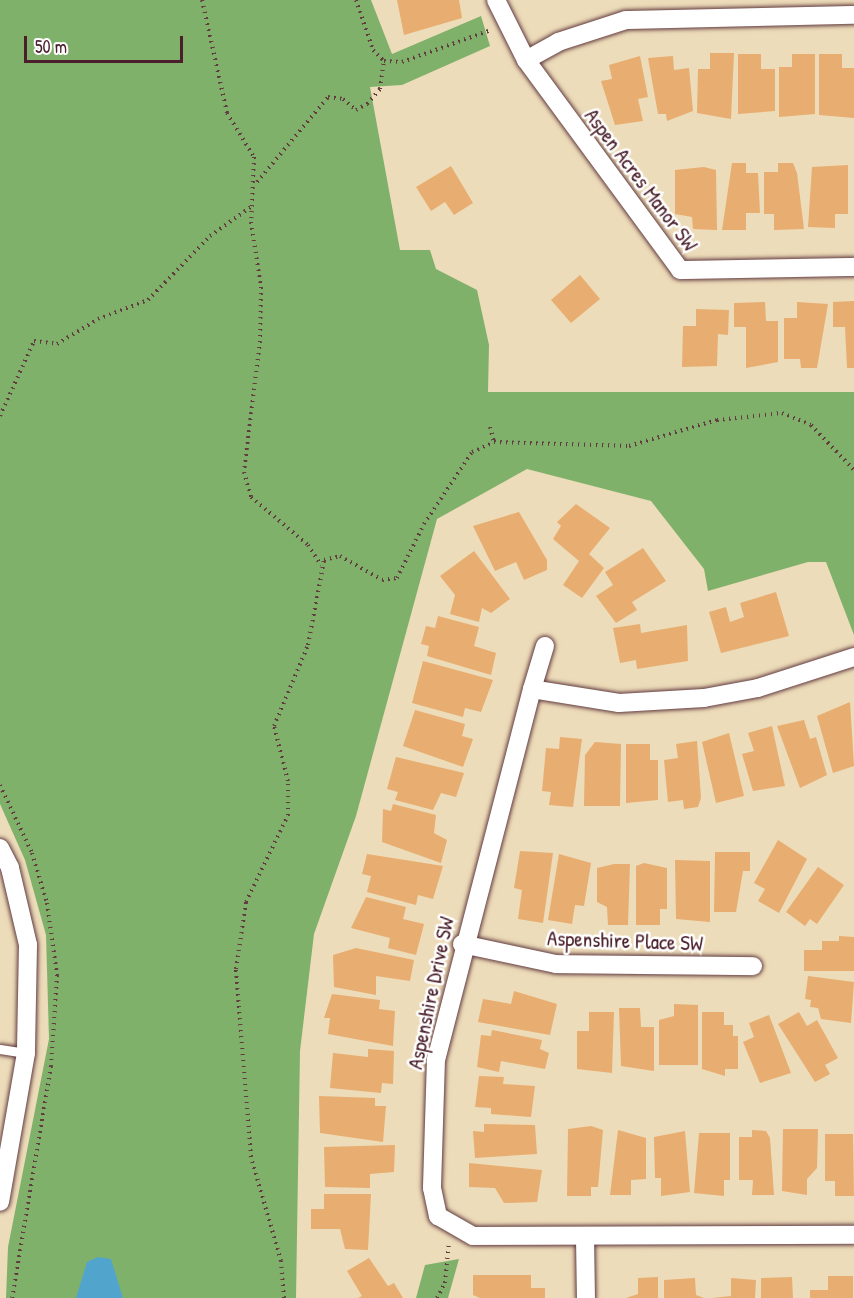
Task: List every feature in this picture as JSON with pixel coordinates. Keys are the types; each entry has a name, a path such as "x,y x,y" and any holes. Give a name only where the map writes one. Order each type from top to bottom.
{"street":[{"name":"Aspen Acres Manor SW","path":"496,0 505,24 526,60 680,270 854,267"},
{"path":"526,60 558,42 626,20 751,7 854,15"},
{"name":"Aspenshire Drive SW","path":"452,1228 438,1216 432,1188 436,1059 462,944 545,646"},
{"path":"532,689 619,703 704,699 758,688 854,657"},
{"path":"0,848 10,868 28,945 27,1053 0,1202"},
{"name":"Aspenshire Place SW","path":"462,944 565,965 753,966"},
{"path":"452,1228 473,1236 854,1235"},
{"path":"585,1237 586,1298"}],"lane":[{"path":"0,1048 27,1053"}],"path":[{"path":"202,0 228,113 252,150 256,183 252,206 260,341 244,472 251,497 308,545 321,566 308,645 274,726 288,781 288,814 246,902 236,969 251,1157 281,1261 284,1298"},
{"path":"356,0 373,50 384,61 402,62 505,24"},
{"path":"256,183 328,97 343,99 356,110 367,104 380,89 384,61"},
{"path":"0,416 34,341 57,344 98,319 148,300 210,236 252,206"},
{"path":"321,566 336,556 382,580 397,578 472,452 494,442 629,446 717,420 782,413 806,422 854,470"},
{"path":"490,427 494,442"},
{"path":"437,1298 444,1283 452,1228"}],"green space":[{"path":"0,0 371,0 392,54 481,16 490,46 402,85 370,87 400,250 430,250 436,269 477,290 489,345 488,392 854,392 854,635 826,562 808,562 708,591 704,569 651,501 527,469 437,519 356,816 314,934 300,1051 296,1298 6,1298 8,1247 49,1039 46,935 25,860 0,804"},
{"path":"459,1259 448,1298 416,1298 425,1265"}],"water":[{"path":"98,1257 111,1259 123,1298 76,1298 87,1262"}],"building":[{"path":"397,0 459,0 462,18 404,35"},
{"path":"710,53 734,53 731,119 697,113 698,69 710,69"},
{"path":"738,54 761,54 761,69 775,69 775,111 738,114"},
{"path":"792,54 815,54 815,114 779,117 779,67 792,67"},
{"path":"819,54 842,54 842,68 854,68 854,118 819,115"},
{"path":"640,56 648,97 638,99 643,121 615,125 601,81 612,79 609,65"},
{"path":"673,56 674,70 689,68 693,111 667,121 666,114 658,114 648,58"},
{"path":"732,163 746,163 746,173 758,173 760,213 746,213 746,230 722,230"},
{"path":"778,163 793,163 797,173 804,229 774,230 774,214 764,214 764,172 778,172"},
{"path":"848,165 848,214 835,214 835,228 808,227 812,167"},
{"path":"451,166 473,203 454,215 445,202 431,211 416,187"},
{"path":"704,167 716,170 717,230 693,229 692,217 675,214 675,170"},
{"path":"580,275 600,299 571,323 551,300"},
{"path":"854,301 854,368 847,368 845,327 833,327 833,302"},
{"path":"765,302 766,321 778,321 778,362 746,368 746,327 734,327 734,303"},
{"path":"797,302 828,304 817,368 801,368 800,359 784,359 784,318 797,318"},
{"path":"696,309 729,310 728,335 718,334 717,366 682,367 683,326 696,326"},
{"path":"576,504 610,528 589,554 604,568 582,598 563,585 579,561 553,539 561,526 557,522"},
{"path":"519,512 547,560 547,570 524,580 516,562 495,571 473,526"},
{"path":"643,548 666,581 632,602 637,610 616,623 596,596 613,585 605,572"},
{"path":"474,551 510,599 491,613 482,608 479,622 450,614 455,595 440,576"},
{"path":"776,592 789,636 721,653 709,612 726,607 730,622 744,617 740,603"},
{"path":"438,616 479,627 474,646 496,653 491,675 427,656 429,646 421,644 426,626 435,628"},
{"path":"640,624 641,633 687,625 688,661 637,669 636,660 620,663 613,628"},
{"path":"423,661 493,680 481,712 465,708 463,717 412,703"},
{"path":"850,702 854,766 833,773 817,716"},
{"path":"415,710 465,724 462,736 473,739 463,767 403,746"},
{"path":"804,720 810,739 816,737 827,775 800,788 777,726"},
{"path":"772,726 785,786 753,791 742,754 754,751 748,733"},
{"path":"729,733 744,796 716,803 702,742"},
{"path":"560,737 582,739 573,807 549,805 551,792 542,791 546,748 559,749"},
{"path":"697,741 701,798 698,807 684,809 683,800 668,802 664,760 678,758 676,744"},
{"path":"595,742 621,744 620,806 584,806 585,755"},
{"path":"626,744 650,744 650,760 658,760 658,800 626,803"},
{"path":"396,757 464,773 456,797 441,793 433,810 395,800 398,792 387,789"},
{"path":"393,804 436,815 434,833 447,840 441,863 382,842 383,809 391,811"},
{"path":"778,840 807,859 779,913 758,901 765,889 754,883"},
{"path":"520,851 553,853 543,923 518,919 522,890 514,888"},
{"path":"715,852 750,852 750,871 743,871 736,912 714,912"},
{"path":"367,854 443,866 433,899 418,895 416,905 367,892 371,876 362,874"},
{"path":"559,854 591,863 584,906 575,905 572,924 548,920"},
{"path":"675,860 710,861 710,922 676,919"},
{"path":"644,863 667,868 667,909 660,909 660,925 636,925 636,866"},
{"path":"614,864 630,864 628,925 608,925 607,907 597,902 597,868"},
{"path":"818,867 844,885 817,924 810,919 805,926 786,912"},
{"path":"366,897 406,907 403,919 424,924 416,955 388,948 390,938 351,928"},
{"path":"839,936 854,937 854,971 804,971 804,950 822,950 822,941 839,941"},
{"path":"356,948 414,960 410,981 376,976 376,995 334,987 333,955"},
{"path":"808,976 854,982 851,1023 821,1019 818,1008 810,1007 811,1000 805,999"},
{"path":"514,991 557,1004 550,1035 478,1022 483,999 511,1004"},
{"path":"332,994 380,1000 379,1009 395,1011 393,1046 328,1034 330,1018 324,1018"},
{"path":"674,1004 698,1005 698,1065 659,1065 659,1020 674,1016"},
{"path":"619,1008 640,1008 641,1027 654,1027 654,1071 621,1066"},
{"path":"589,1012 614,1012 612,1073 577,1069 577,1031 589,1031"},
{"path":"702,1012 724,1012 724,1025 733,1025 733,1036 738,1036 738,1069 725,1069 725,1076 702,1069"},
{"path":"799,1012 807,1026 817,1020 838,1058 825,1065 830,1074 815,1082 778,1024"},
{"path":"769,1015 791,1073 760,1083 743,1042 754,1037 749,1023"},
{"path":"492,1030 542,1040 540,1049 549,1053 545,1069 501,1061 499,1072 477,1067 481,1035 491,1036"},
{"path":"368,1049 394,1051 393,1084 382,1083 381,1093 330,1088 333,1053 368,1057"},
{"path":"479,1076 504,1077 503,1084 535,1086 531,1117 491,1114 491,1108 475,1107"},
{"path":"319,1096 375,1098 375,1106 386,1106 383,1142 320,1133"},
{"path":"484,1124 535,1125 537,1154 475,1158 473,1131 484,1132"},
{"path":"591,1126 603,1130 598,1187 591,1187 591,1196 567,1196 568,1129"},
{"path":"783,1129 818,1129 817,1168 807,1179 807,1195 782,1191"},
{"path":"618,1130 646,1138 646,1179 631,1180 631,1195 610,1195"},
{"path":"752,1130 766,1131 770,1138 774,1195 752,1195 753,1180 739,1180 739,1137 752,1137"},
{"path":"685,1131 690,1192 661,1196 661,1178 655,1178 654,1137"},
{"path":"699,1133 730,1133 730,1180 724,1180 724,1196 694,1193"},
{"path":"825,1134 853,1134 854,1196 835,1196 835,1181 825,1181"},
{"path":"395,1145 394,1172 370,1174 370,1188 325,1187 324,1147"},
{"path":"469,1163 542,1170 537,1202 504,1203 495,1188 469,1187"},
{"path":"324,1194 371,1194 368,1250 345,1249 340,1229 311,1229 311,1209 324,1209"},
{"path":"369,1258 388,1286 394,1283 403,1298 358,1298 362,1296 347,1271"},
{"path":"473,1275 531,1275 531,1288 545,1288 545,1298 480,1298 473,1295"},
{"path":"828,1276 853,1276 853,1298 810,1298 810,1290 828,1290"},
{"path":"658,1277 658,1298 626,1298 638,1294 638,1278"},
{"path":"792,1277 793,1298 761,1298 761,1278"},
{"path":"695,1278 696,1295 704,1298 664,1298 664,1280"},
{"path":"731,1278 756,1280 755,1298 712,1298 731,1296"}]}
